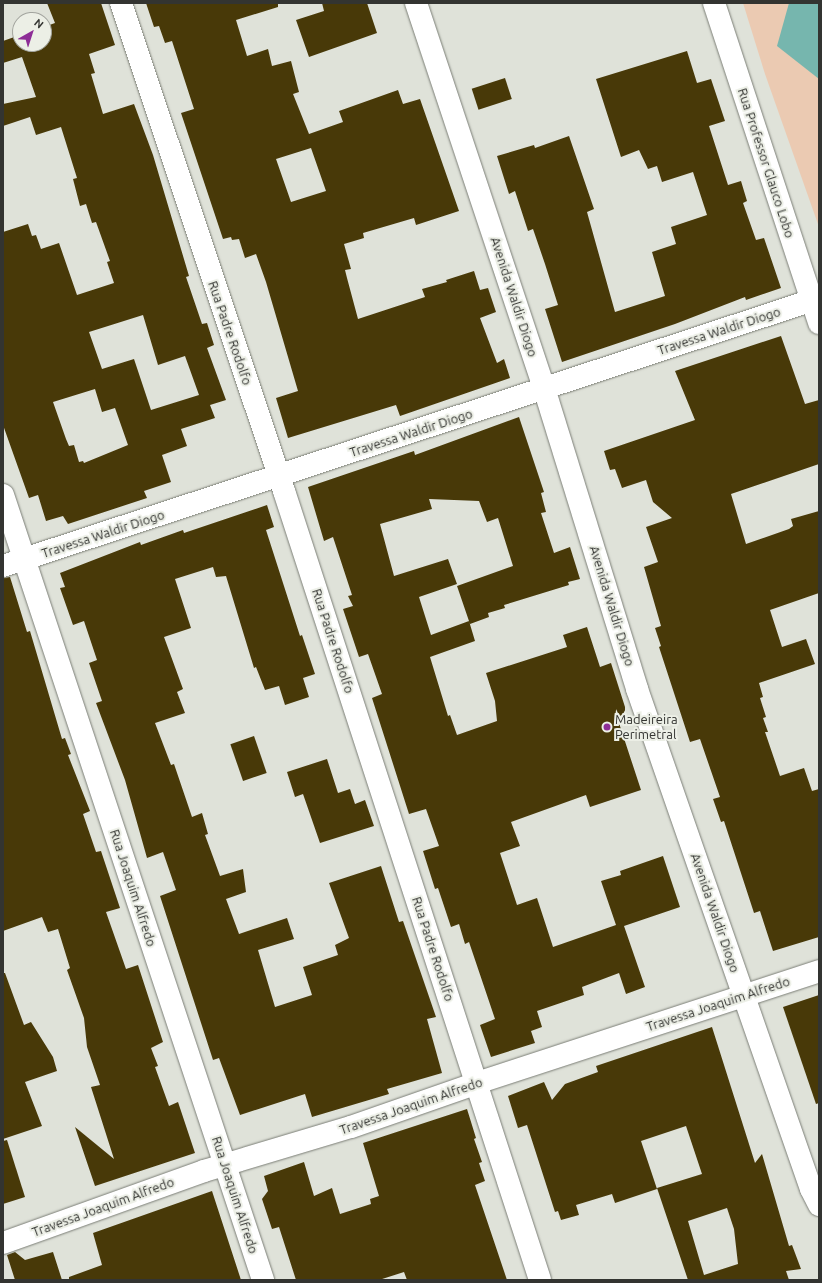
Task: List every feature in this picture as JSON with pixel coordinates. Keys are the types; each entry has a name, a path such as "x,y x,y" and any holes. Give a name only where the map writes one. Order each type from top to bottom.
{"street":[{"name":"Rua Padre Rodolfo","path":"121,3 279,477 540,1280"},
{"name":"Avenida Waldir Diogo","path":"416,3 544,388 637,689 811,1189 819,1204"},
{"name":"Rua Professor Glauco Lobo","path":"714,3 815,300 819,323"},
{"name":"Travessa Waldir Diogo","path":"3,566 279,477 544,388 815,300"},
{"name":"Rua Joaquim Alfredo","path":"3,495 263,1280"},
{"name":"Travessa Joaquim Alfredo","path":"3,1243 225,1165 351,1128 477,1083 744,997 819,971"}],"shaded area":[{"path":"743,3 819,3 819,227 765,74"}],"water":[{"path":"789,3 819,3 819,79 777,46"}],"building":[{"path":"47,3 101,3 115,45 89,54 95,73 91,74 103,114 134,104 153,155 189,276 186,277 202,324 207,323 214,345 207,348 226,400 210,405 215,418 181,429 187,446 162,455 171,482 144,491 147,498 68,524 63,516 46,521 38,495 29,498 3,425 3,232 28,224 32,236 36,235 41,249 59,243 77,295 114,283 107,262 110,261 96,222 92,223 86,204 80,206 73,179 77,178 61,127 36,135 30,117 3,126 3,104 36,97 22,57 3,63 3,41 12,38 12,52 52,52 52,24 55,23 52,12 51,12","holes":["143,315 158,365 185,356 199,395 151,410 134,359 102,369 89,332","95,389 102,412 115,408 128,445 84,463 83,461 79,462 74,445 69,446 53,402"]},
{"path":"146,3 278,3 278,7 236,20 247,56 268,49 272,66 291,61 299,92 293,94 309,134 343,122 339,111 398,90 403,104 420,99 459,211 416,225 414,218 363,233 364,238 344,244 351,269 345,270 358,319 425,297 422,289 447,282 446,280 474,271 480,290 488,288 496,312 480,318 497,363 504,359 510,378 400,416 396,405 288,438 276,398 298,391 266,282 256,254 245,258 239,239 232,240 231,237 223,239 181,113 194,109 172,41 165,43 159,26 154,27","holes":["311,148 326,191 291,202 276,159"]},
{"path":"322,3 367,3 377,33 309,57 296,20 324,11"},
{"path":"687,51 697,83 711,79 725,121 709,126 728,185 741,181 747,201 743,203 756,240 764,238 781,288 746,300 745,297 675,324 562,362 545,309 558,305 533,229 528,231 515,191 509,194 497,156 534,145 535,148 569,136 594,209 587,212 615,312 665,296 652,252 676,244 671,227 707,215 693,172 662,182 657,166 648,169 639,150 621,157 596,79"},
{"path":"505,78 512,99 479,110 472,89"},
{"path":"781,336 805,404 819,400 819,464 731,494 746,544 789,529 793,526 791,519 819,511 819,593 770,610 782,647 806,639 815,664 759,683 763,697 760,698 766,717 763,718 768,732 765,732 780,776 804,768 812,791 819,789 819,937 773,951 760,911 754,913 724,821 721,822 713,799 720,797 700,739 690,742 659,647 661,646 655,628 661,626 644,567 658,562 646,527 672,518 653,502 646,480 622,488 615,469 610,470 604,451 695,420 675,371"},
{"path":"519,417 544,492 541,493 546,512 541,513 554,553 570,547 580,579 568,582 569,585 504,605 505,608 488,613 489,617 470,624 469,622 475,641 430,657 448,716 450,715 457,735 497,721 495,701 486,673 567,647 563,635 587,627 600,667 611,663 625,707 625,714 617,717 641,790 590,807 586,795 511,822 520,846 500,853 517,905 537,898 553,947 616,925 601,881 621,875 620,871 663,856 680,907 624,926 645,987 626,994 619,973 582,987 584,995 537,1011 542,1027 531,1031 535,1043 491,1057 480,1025 495,1019 469,942 465,944 459,924 451,927 438,888 435,889 423,851 439,846 426,809 409,814 372,698 382,694 368,654 359,657 343,609 353,606 348,596 352,595 333,537 324,541 308,487 414,451 415,455","holes":["429,499 479,501 487,522 498,518 513,566 457,586 469,621 431,635 419,597 457,584 448,559 394,576 380,524 432,509"]},
{"path":"267,505 274,527 266,530 300,636 302,635 315,674 303,678 309,697 285,705 279,686 265,690 256,667 254,668 226,576 216,577 213,567 175,579 191,628 164,637 183,689 177,692 185,713 155,723 171,765 174,764 192,817 202,813 208,834 205,835 220,876 243,869 246,892 226,899 239,934 287,918 294,939 258,950 275,1007 312,995 303,967 338,955 335,945 349,938 329,883 381,866 399,922 403,921 436,1017 427,1019 442,1073 387,1089 389,1094 312,1117 305,1094 240,1115 219,1058 213,1060 160,896 176,890 163,852 147,858 125,780 96,703 102,701 89,663 97,660 84,621 73,625 60,588 65,587 60,573 140,542 141,545 183,530 184,533"},
{"path":"10,577 27,632 30,631 62,739 65,738 71,754 68,755 90,811 83,814 96,852 101,851 120,908 106,912 126,969 138,965 163,1042 151,1048 158,1066 155,1067 169,1106 178,1102 195,1153 95,1186 75,1127 114,1159 91,1087 100,1085 87,1047 84,1018 67,970 70,968 58,929 48,932 42,917 3,931 3,578"},
{"path":"254,736 267,773 243,781 230,744"},
{"path":"327,759 338,793 350,789 355,804 365,800 374,826 320,843 303,794 295,797 287,772"},
{"path":"3,973 5,973 24,1025 31,1022 53,1057 57,1071 25,1082 42,1126 3,1139"},
{"path":"819,995 819,1103 816,1104 783,1007"},
{"path":"712,1027 755,1163 762,1154 789,1246 792,1245 801,1269 786,1271 789,1280 688,1280 657,1188 702,1174 686,1126 641,1141 657,1189 615,1203 612,1194 576,1205 579,1215 561,1220 558,1211 555,1212 527,1125 518,1128 508,1096 544,1082 552,1100 565,1084 598,1072 596,1066","holes":["727,1208 734,1229 738,1264 704,1275 688,1221"]},
{"path":"467,1109 476,1138 474,1139 482,1162 479,1163 485,1181 475,1185 507,1280 407,1280 404,1272 379,1280 296,1280 279,1227 272,1229 262,1199 268,1191 264,1176 304,1162 314,1196 332,1188 340,1214 371,1204 370,1199 379,1196 363,1143"},
{"path":"7,1140 25,1197 3,1204 3,1141"},
{"path":"212,1191 241,1280 69,1280 69,1277 102,1265 93,1233"},
{"path":"15,1252 25,1260 53,1252 62,1280 15,1280 7,1255"}],"place":[{"name":"Madeireira Perimetral","path":"607,727"}]}
